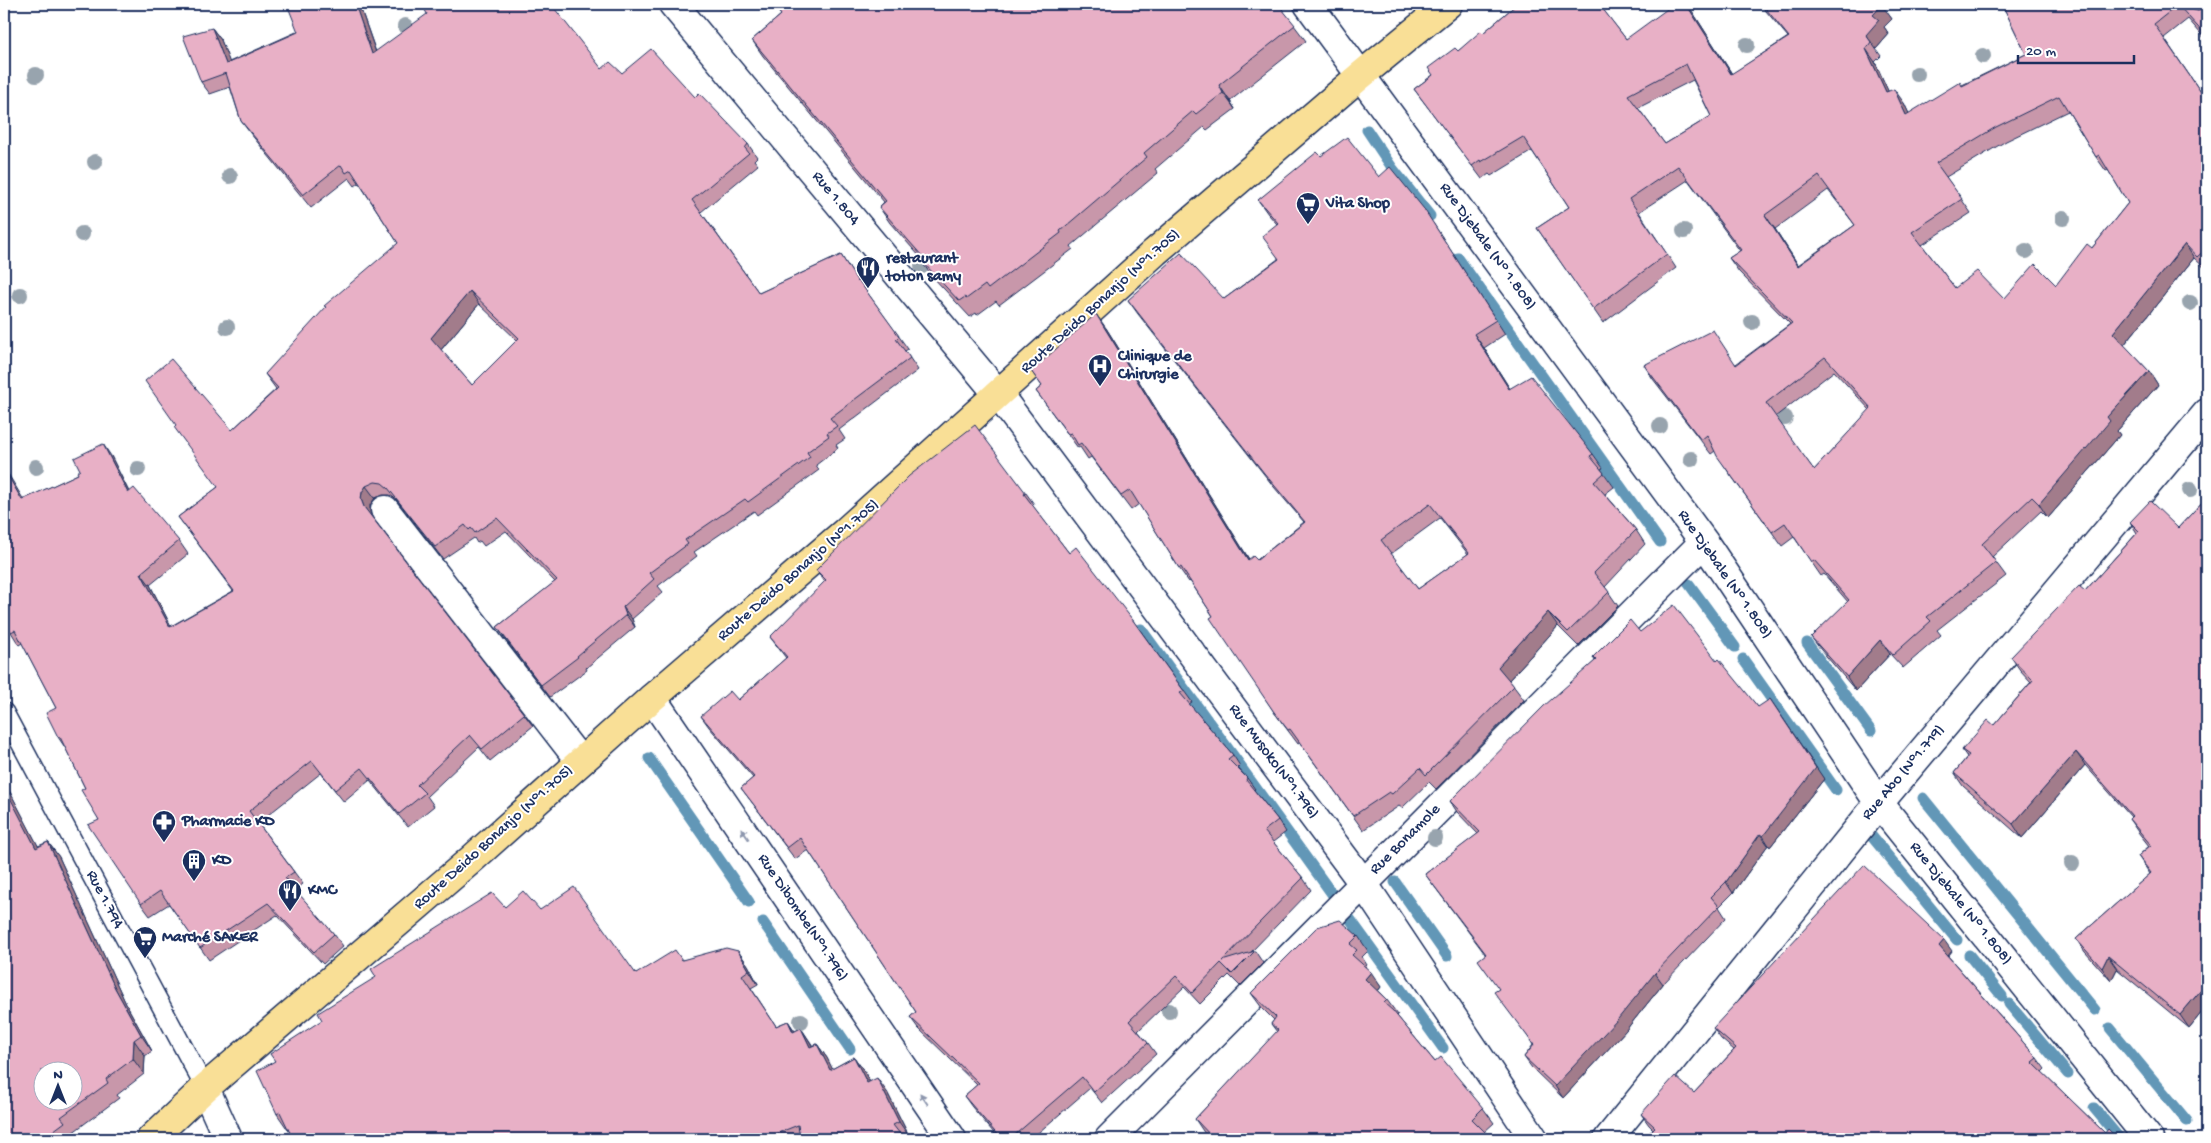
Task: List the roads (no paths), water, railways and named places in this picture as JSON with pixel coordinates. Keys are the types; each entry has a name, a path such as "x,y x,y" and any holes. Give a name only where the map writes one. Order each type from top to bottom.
{"main road":[{"name":"Route Deido Bonanjo (N°1.705)","path":"151,1139 205,1088 472,860 580,761 845,532 1155,252 1360,76 1448,4"}],"street":[{"name":"Rue 1.804","path":"673,4 998,394"},
{"name":"Rue Djebale (N° 1.808)","path":"1308,4 1704,542 1879,803 2149,1139"},
{"path":"2204,4 2207,9"},
{"name":"Rue Musoko(N°1.796)","path":"998,394 1363,883 1534,1139"},
{"name":"Rue Abo (N°1.719)","path":"1608,1139 1879,803 2207,413"},
{"path":"385,510 580,761"},
{"name":"Rue Bonamole","path":"1109,1139 1704,542"},
{"name":"Rue Dibombe(N°1.796)","path":"652,698 952,1139"},
{"path":"205,1088 228,1139"}],"lane":[{"name":"Rue 1.794","path":"4,712 205,1088"}],"waterway":[{"path":"1367,130 1393,169 1430,216"},
{"path":"1458,258 1660,542"},
{"path":"1689,584 1735,647"},
{"path":"1141,629 1240,765"},
{"path":"1807,643 1871,731"},
{"path":"1743,659 1836,790"},
{"path":"649,758 749,902"},
{"path":"1240,766 1443,1048"},
{"path":"1923,798 2095,1010"},
{"path":"1869,833 1957,940"},
{"path":"1395,882 1447,956"},
{"path":"763,922 850,1049"},
{"path":"1969,955 2002,996"},
{"path":"2009,1004 2068,1074"},
{"path":"2110,1028 2187,1121"},
{"path":"2094,1108 2120,1139"}],"place":[{"name":"Vita Shop","path":"1308,225"},
{"name":"restaurant toton samy","path":"868,289"},
{"name":"Clinique de Chirurgie","path":"1100,387"},
{"name":"Pharmacie KD","path":"164,843"},
{"name":"KD","path":"194,882"},
{"name":"KMC","path":"290,912"},
{"name":"Marché SAKER","path":"145,959"}]}
